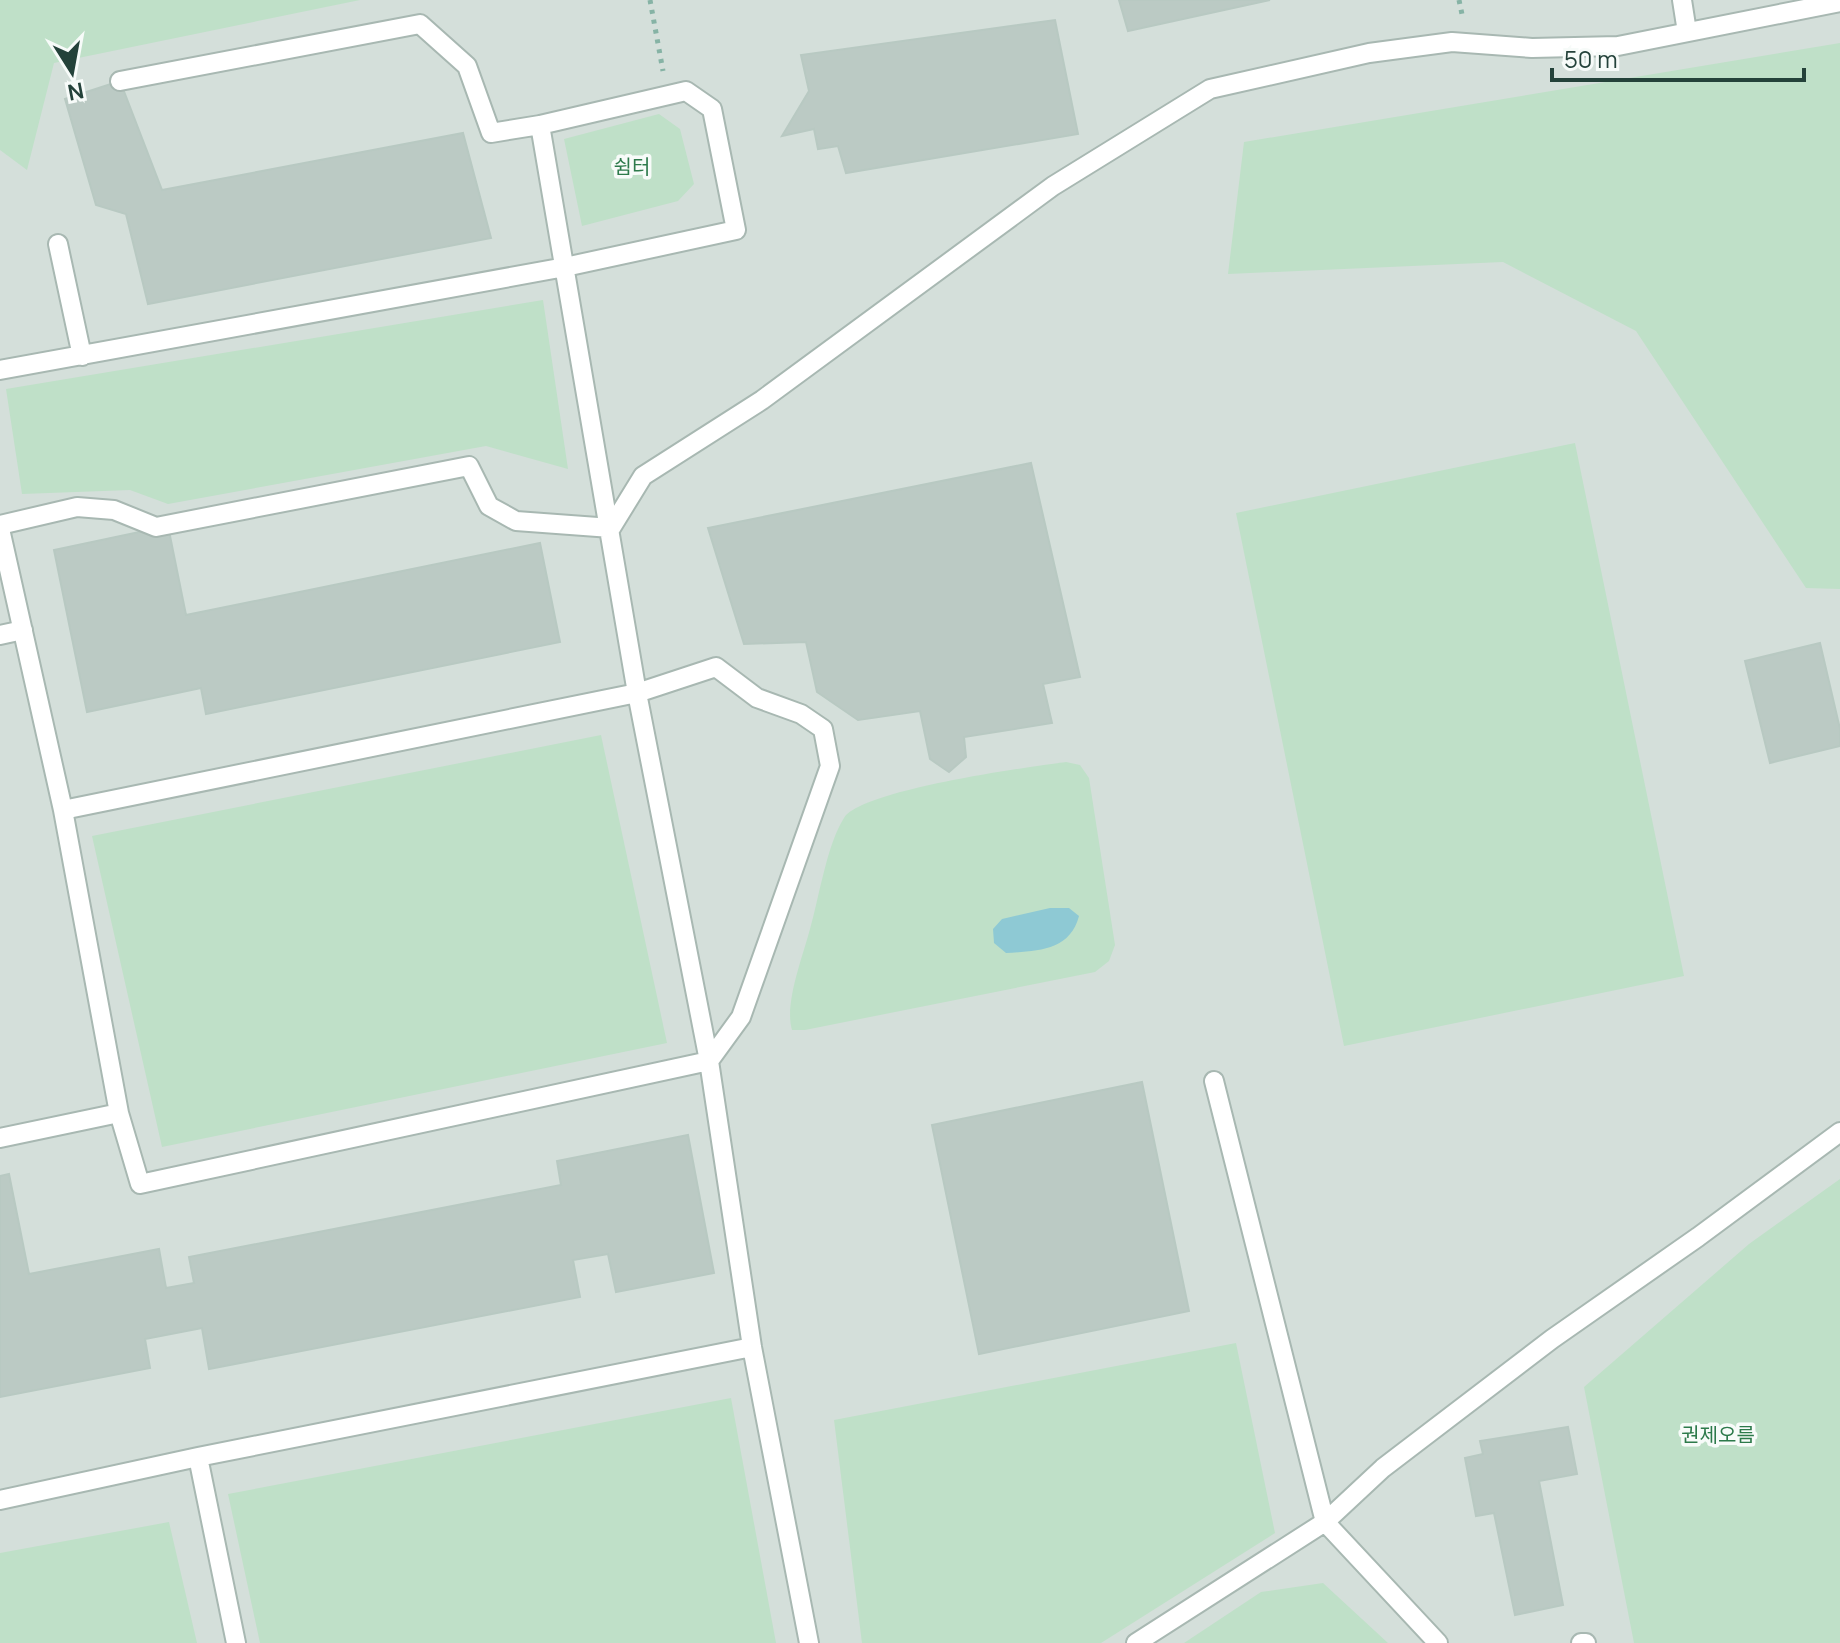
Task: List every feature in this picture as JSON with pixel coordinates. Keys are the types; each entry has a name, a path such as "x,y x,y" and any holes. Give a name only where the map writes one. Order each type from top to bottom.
{"lane":[{"path":"1682,0 1687,32"},
{"path":"611,528 643,476 762,400 1053,186 1210,89 1369,53 1452,42 1532,48 1618,46 1840,2"},
{"path":"0,370 565,267 736,230 712,109 686,91 540,125 491,133 467,66 420,24 120,81"},
{"path":"540,125 637,693 709,1061 752,1347 809,1643"},
{"path":"58,244 82,356"},
{"path":"63,810 637,693 716,667 757,698 801,714 823,729 830,766 741,1017 709,1061 140,1184 119,1113 63,810 0,527 77,507 114,510 156,527 469,466 489,506 516,521 611,528"},
{"path":"0,635 23,630"},
{"path":"1214,1081 1325,1522 1438,1643"},
{"path":"0,1138 119,1113"},
{"path":"1136,1643 1325,1522 1383,1468 1552,1339 1840,1132"},
{"path":"0,1500 198,1457 752,1347"},
{"path":"198,1457 236,1643"}],"path":[{"path":"650,0 668,96"}],"shaded area":[{"path":"0,0 1840,0 1840,1643 0,1643"}],"green space":[{"path":"0,0 360,0 54,63 27,170 0,150"},
{"path":"1840,43 1840,589 1806,588 1636,331 1503,262 1228,274 1244,142"},
{"name":"쉼터","path":"659,114 680,129 694,184 678,201 582,226 564,139"},
{"path":"543,300 568,469 486,446 168,504 130,490 22,494 6,389"},
{"path":"1575,443 1684,976 1344,1046 1236,513"},
{"path":"601,735 667,1043 162,1147 92,836"},
{"path":"1066,762 1080,765 1089,778 1115,945 1109,961 1095,972 805,1030 792,1030 790,1007 795,980 828,856 844,818 857,808 912,789"},
{"name":"권제오름","path":"1840,1179 1840,1643 1634,1643 1584,1387 1749,1244"},
{"path":"1236,1343 1275,1533 1101,1643 862,1643 834,1420"},
{"path":"731,1398 776,1643 260,1643 228,1494"},
{"path":"169,1522 197,1643 0,1643 0,1553"},
{"path":"1323,1583 1388,1643 1184,1643 1261,1592"}],"water":[{"path":"1050,908 1069,908 1079,916 1075,928 1060,943 1040,950 1006,953 994,943 993,929 1002,919"}],"building":[{"path":"1119,0 1270,0 1128,31"},
{"path":"1055,20 1078,134 846,173 838,146 818,149 814,129 782,136 809,91 801,55"},
{"path":"120,81 162,190 463,133 491,238 148,304 126,214 96,205 65,99"},
{"path":"1031,463 1080,677 1043,684 1052,723 964,737 966,757 949,772 930,759 920,711 858,720 817,692 806,642 744,644 708,528"},
{"path":"168,526 186,615 540,543 560,642 206,714 201,688 87,712 54,550"},
{"path":"1820,643 1840,729 1840,746 1770,763 1745,661"},
{"path":"1142,1082 1189,1311 979,1354 932,1125"},
{"path":"688,1135 714,1273 616,1292 608,1254 573,1260 580,1297 209,1369 202,1328 145,1339 150,1368 0,1397 0,1176 9,1174 29,1274 159,1249 166,1288 194,1283 189,1257 561,1185 557,1161"},
{"path":"1568,1427 1577,1474 1539,1481 1563,1605 1515,1615 1494,1513 1476,1516 1465,1458 1483,1454 1480,1441"}]}
